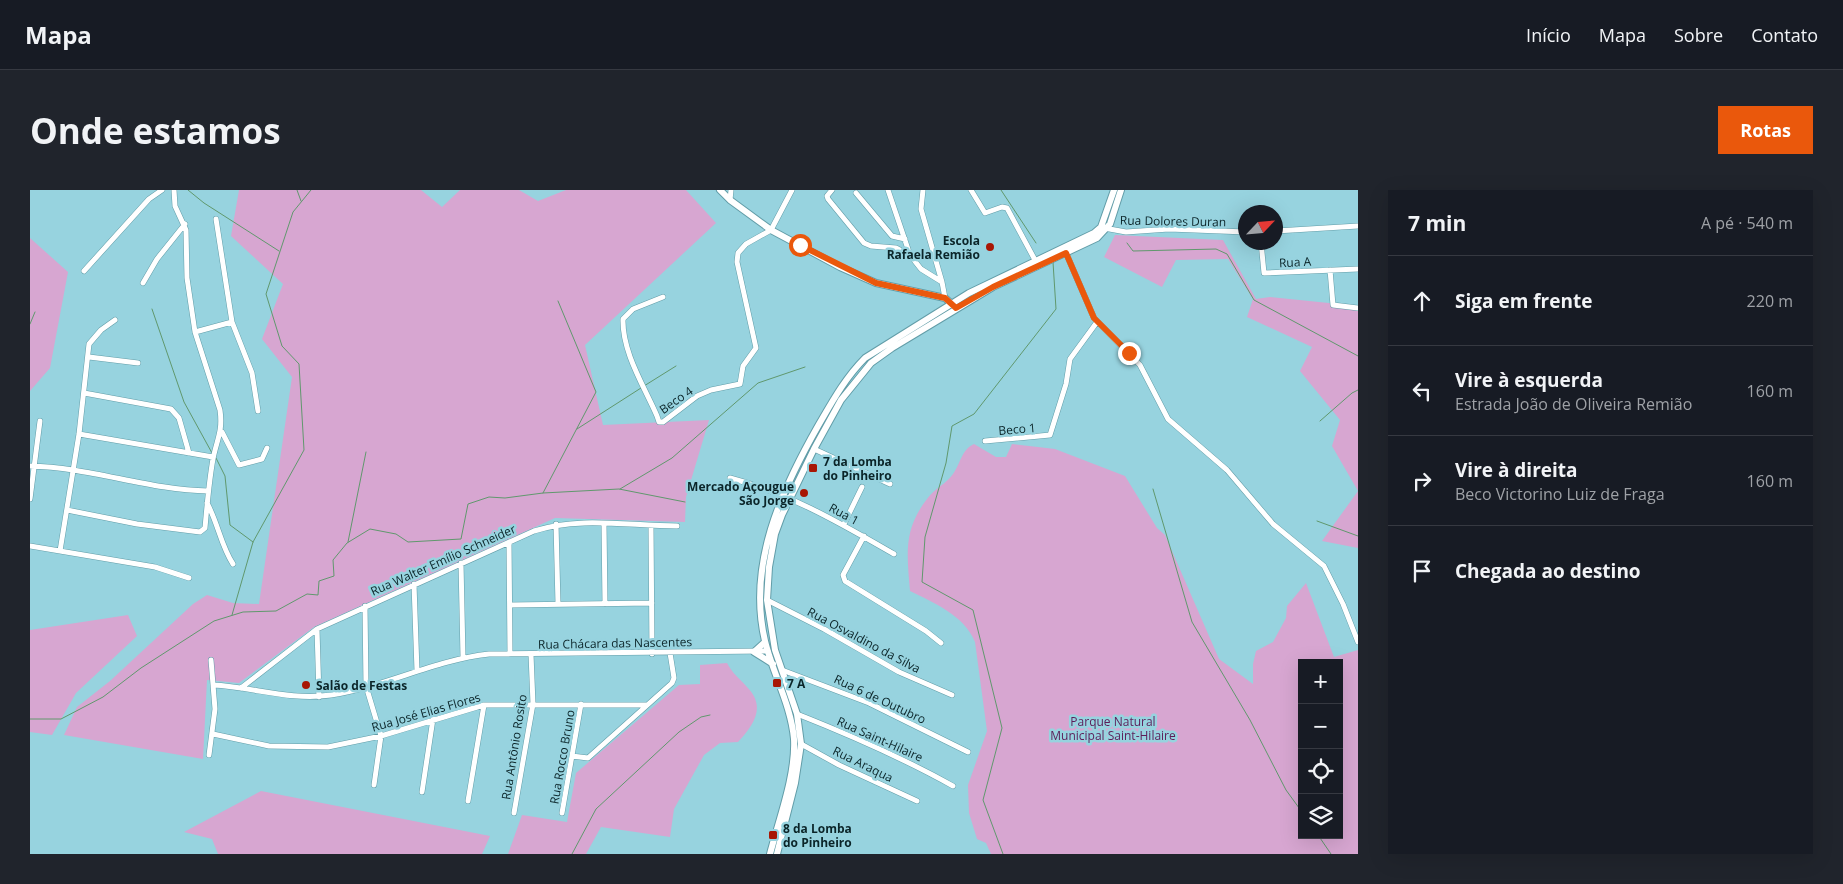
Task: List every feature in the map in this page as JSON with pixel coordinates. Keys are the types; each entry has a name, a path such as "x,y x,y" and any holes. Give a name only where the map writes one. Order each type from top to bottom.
{"main road":[{"path":"720,190 730,200 771,230 876,283 945,298 954,306"},
{"path":"792,698 768,651 767,600 769,567 775,534 790,498 814,449 842,400 871,364 954,306 1104,228 1114,190"},
{"path":"770,854 792,782 794,739 790,716 765,642 760,598 769,532 782,494 809,442 852,371 865,358 1035,260 1066,253 1097,238 1104,228 1121,190"},
{"path":"767,600 775,650 797,714 801,744 776,854"},
{"path":"765,642 754,652 773,664"}],"street":[{"path":"84,271 149,198 162,190"},
{"path":"174,190 175,206 185,224 187,278 195,332 220,410 222,431 239,465 258,461 267,448"},
{"path":"730,200 732,190"},
{"path":"832,190 827,196 828,199 864,243 871,246 896,248 910,255"},
{"path":"924,190 921,209 945,298"},
{"path":"971,190 985,213 1002,206 1006,208 1035,260"},
{"path":"771,230 791,191"},
{"path":"889,191 910,255 921,269 942,282"},
{"path":"856,193 892,236 905,239"},
{"path":"216,219 232,322 252,373 258,411"},
{"path":"143,283 157,259 185,224"},
{"path":"1283,231 1358,226"},
{"name":"Rua Dolores Duran","path":"1104,228 1126,232 1169,229 1238,232"},
{"name":"Beco 4","path":"663,296 633,309 623,319 628,350 659,422 662,422 697,396 711,390 740,384 743,366 756,348 737,262 738,253 746,244 771,230"},
{"name":"Rua A","path":"1262,250 1264,273 1358,269"},
{"path":"1066,253 1097,322 1140,366 1168,419 1227,470 1272,524 1324,566 1343,604 1358,642"},
{"path":"1330,270 1333,305 1358,308"},
{"path":"60,551 79,434 89,344 101,330 115,320"},
{"path":"195,332 232,322"},
{"name":"Beco 1","path":"985,442 1050,436 1066,384 1070,359 1097,322"},
{"path":"89,357 138,363"},
{"path":"84,392 171,409 179,418 189,453"},
{"path":"30,499 40,421"},
{"path":"67,510 137,524 200,532 205,528 213,457 222,431"},
{"path":"79,434 213,457"},
{"path":"814,449 890,484"},
{"path":"33,466 187,491 208,491"},
{"name":"Rua 1","path":"730,478 782,494 844,524 894,554"},
{"path":"844,524 862,487"},
{"path":"207,503 217,521 225,549 233,564"},
{"path":"556,524 558,604"},
{"name":"Rua Walter Emílio Schneider","path":"241,688 250,679 317,629 461,563 556,524 677,526"},
{"path":"604,524 605,604"},
{"path":"651,526 652,654"},
{"path":"864,536 843,575 845,581 926,631 941,643"},
{"path":"509,542 510,654"},
{"path":"30,546 155,567 189,578"},
{"path":"461,563 463,657"},
{"path":"414,584 417,671"},
{"name":"Rua Osvaldino da Silva","path":"767,600 824,629 899,672 952,694"},
{"path":"510,605 652,603"},
{"path":"365,606 366,686 381,736 374,785"},
{"path":"317,629 319,696"},
{"name":"Rua Chácara das Nascentes","path":"214,685 295,697 319,696 342,693 463,657 510,654 652,654 768,651"},
{"path":"572,756 588,758 674,681 670,653"},
{"name":"Rua Antônio Rosito","path":"514,813 533,704 531,654"},
{"path":"209,755 213,734 214,685 211,660"},
{"name":"Rua 6 de Outubro","path":"782,670 842,692 968,752"},
{"name":"Rua Rocco Bruno","path":"562,814 581,704"},
{"path":"468,801 484,705"},
{"name":"Rua José Elias Flores","path":"213,734 264,745 314,748 343,746 484,705 647,705"},
{"name":"Rua Saint-Hilaire","path":"797,714 845,733 953,786"},
{"path":"422,792 433,720"},
{"name":"Rua Araqua","path":"801,744 839,765 917,801"}],"green space":[{"path":"239,190 421,190 442,207 460,190 519,190 538,201 566,190 686,190 716,223 585,345 603,425 709,420 686,497 685,522 555,518 314,627 239,683 207,680 203,759 64,735 77,707 110,681 193,604 207,595 233,603 259,604 292,377 262,339 283,284 231,236"},
{"path":"1115,235 1223,240 1256,299 1270,297 1358,306 1358,491 1332,446 1340,420 1300,371 1312,347 1247,317 1253,299 1228,259 1176,260 1162,287 1104,257"},
{"path":"30,238 68,272 50,368 30,391"},
{"name":"Parque Natural Municipal Saint-Hilaire","path":"974,444 996,457 1006,457 1012,444 1055,449 1125,476 1157,528 1165,535 1219,659 1253,684 1253,664 1256,651 1273,642 1286,618 1287,606 1306,583 1334,657 1358,650 1358,854 991,854 986,843 977,839 969,813 968,785 987,731 975,642 964,624 956,617 938,605 910,591 908,565 910,532 919,510 930,495 953,474 966,450"},
{"path":"1358,491 1358,548 1322,541"},
{"path":"128,615 137,636 76,693 52,735 30,732 30,630"},
{"path":"727,663 753,694 757,709 756,716 749,729 738,742 720,743 704,755 674,809 670,837 601,827 586,854 508,854 522,815 567,822 576,773 679,685 700,684 700,665"},
{"path":"261,791 490,836 482,854 218,854 212,839 184,832"}],"waterway":[{"path":"188,190 204,203 279,251"},
{"path":"297,190 301,201"},
{"path":"232,615 253,542 304,450 299,364 282,346 266,294 293,212 311,190"},
{"path":"1001,190 1036,243"},
{"path":"1127,243 1133,251 1216,249 1227,254 1254,300 1358,356"},
{"path":"1003,854 983,800 1002,728 973,610 922,582 925,537 946,463 952,426 974,414 1056,309 1053,262"},
{"path":"543,493 596,392 558,301"},
{"path":"152,309 184,402 212,453"},
{"path":"30,324 35,312"},
{"path":"644,386 676,366"},
{"path":"620,489 672,458 758,383 805,367"},
{"path":"577,429 641,388"},
{"path":"1320,421 1358,390"},
{"path":"348,542 366,452"},
{"path":"216,458 225,476 230,525 253,542"},
{"path":"30,719 61,719 103,697 141,668 214,621 243,612 276,611 307,594 318,595 319,581 334,576 333,560 347,543 370,529 396,534 408,542 461,539 468,504 489,497 505,498 543,493 619,489 685,502"},
{"path":"1153,489 1192,622 1250,720 1286,790 1298,806"},
{"path":"1317,521 1358,536"},
{"path":"572,854 596,809 679,732 701,717 710,715"},
{"path":"1321,839 1331,854"}],"place":[{"name":"Escola Rafaela Remião","path":"990,247"},
{"name":"7 da Lomba do Pinheiro","path":"813,468"},
{"name":"Mercado Açougue São Jorge","path":"804,493"},
{"name":"7 A","path":"777,683"},
{"name":"Salão de Festas","path":"306,685"},
{"name":"8 da Lomba do Pinheiro","path":"773,835"}],"route":[{"path":"800,245 876,283 913,293 945,298 956,308 993,287 1066,253 1094,318 1129,353"}]}
